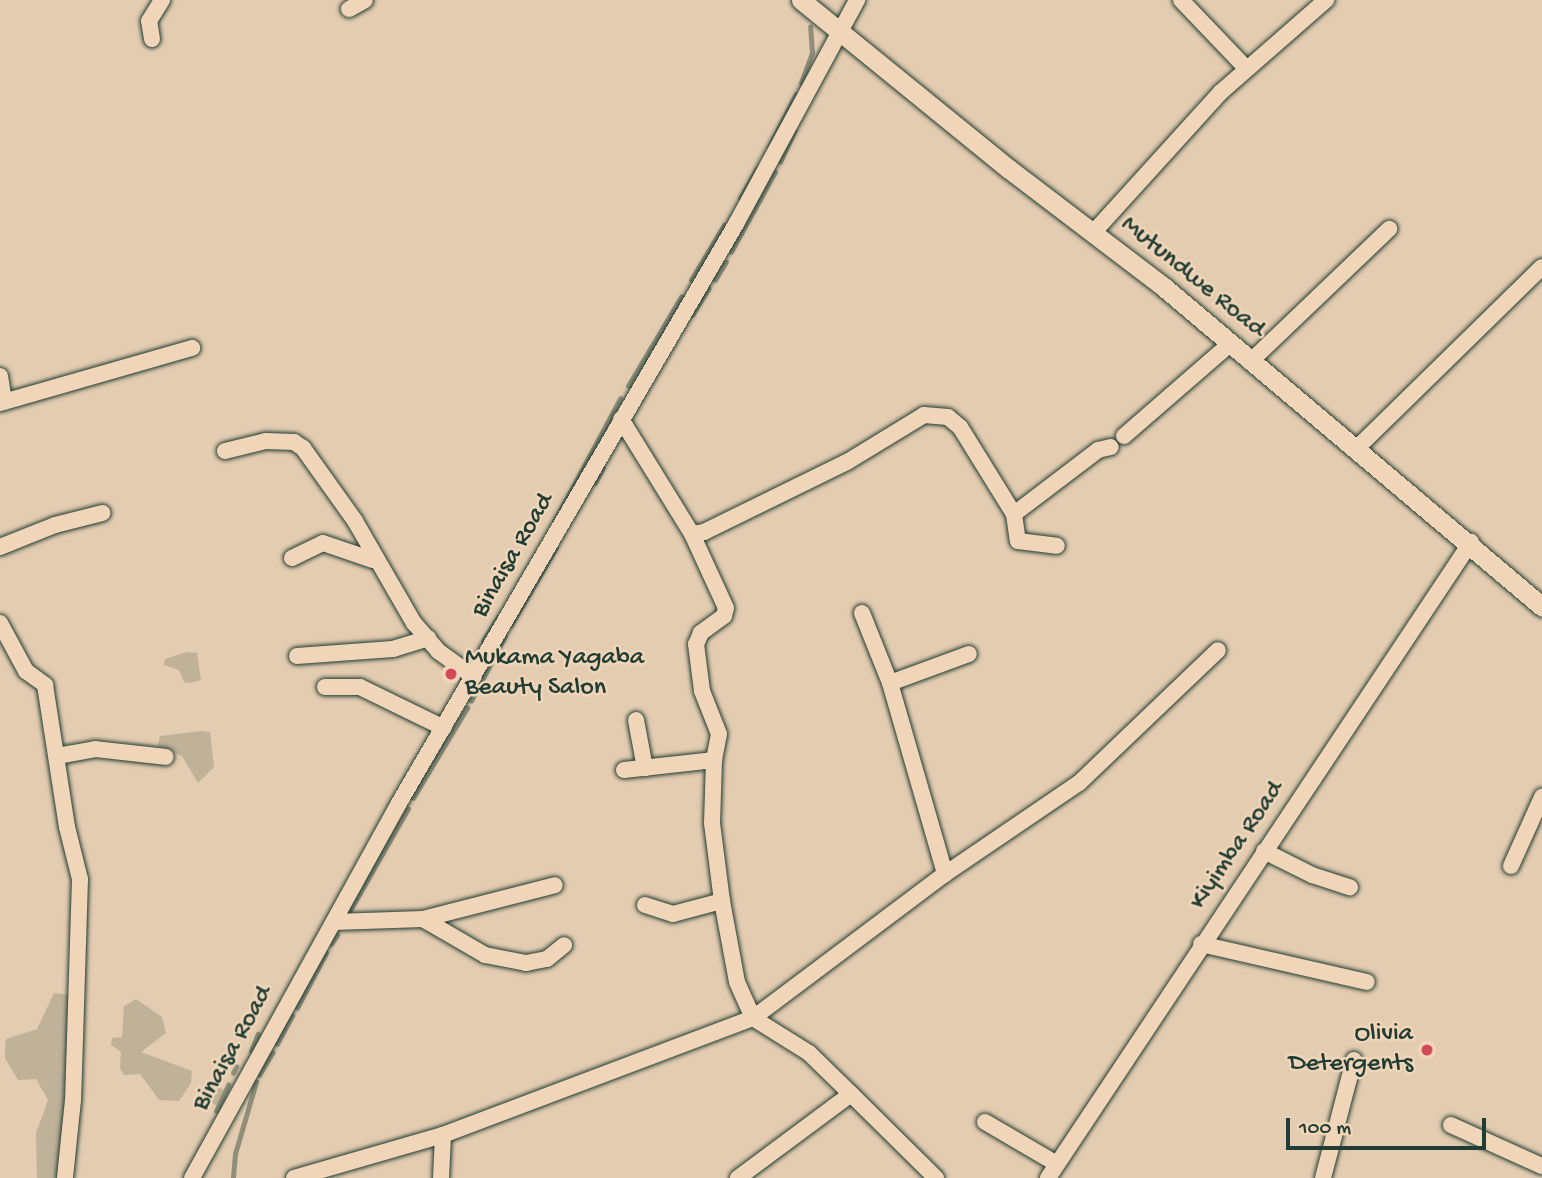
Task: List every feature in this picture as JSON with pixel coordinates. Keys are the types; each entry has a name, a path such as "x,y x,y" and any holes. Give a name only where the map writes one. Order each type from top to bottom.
{"main road":[{"name":"Mutundwe Road","path":"801,0 1252,360 1471,542 1542,607"}],"street":[{"path":"152,39 149,21 162,0"},
{"path":"349,9 365,0"},
{"name":"Binaisa Road","path":"191,1178 444,728 736,224 858,0"},
{"path":"1181,0 1246,68"},
{"path":"1093,233 1151,165 1246,68 1326,0"},
{"path":"1252,360 1389,229"},
{"path":"1358,447 1542,267"},
{"path":"1124,436 1231,343"},
{"path":"0,376 2,402 192,348"},
{"path":"692,534 704,532 836,467 916,419 937,414 960,427 1014,514 1018,541 1057,546"},
{"path":"621,419 692,534 726,608 724,616 701,633 696,644 702,691 719,734 714,760 712,823 722,901 737,982 753,1018 809,1053 936,1178"},
{"path":"225,451 266,441 294,442 355,521 373,560 428,638 438,651 474,677"},
{"path":"1014,514 1098,450 1111,447"},
{"path":"0,547 55,525 102,513"},
{"name":"Kiyimba Road","path":"1048,1178 1201,944 1471,542"},
{"path":"292,558 323,543 373,560"},
{"path":"862,613 890,684 945,874"},
{"path":"0,623 26,671 45,685 82,897 73,1100 65,1178"},
{"path":"297,656 374,652 428,638"},
{"path":"294,1178 443,1135 753,1018 945,874 1079,783 1218,650"},
{"path":"890,684 969,654"},
{"path":"325,687 360,687 444,728"},
{"path":"636,720 645,768"},
{"path":"57,756 94,749 166,757"},
{"path":"624,771 714,760"},
{"path":"1511,866 1542,797"},
{"path":"1264,851 1312,875 1350,887"},
{"path":"334,922 423,919 555,885"},
{"path":"645,905 673,914 722,901"},
{"path":"423,919 485,955 526,963 547,959 564,946"},
{"path":"1201,944 1367,982"},
{"path":"1323,1178 1354,1060"},
{"path":"738,1178 851,1094"},
{"path":"985,1122 1057,1164"},
{"path":"1451,1125 1542,1166"},
{"path":"441,1178 443,1135"}],"shaded area":[{"path":"187,652 197,653 201,680 184,682 179,670 164,665 165,659"},
{"path":"210,732 214,767 198,783 182,756 158,745 160,736"},
{"path":"54,993 71,995 65,1132 59,1178 37,1178 36,1133 48,1100 36,1079 18,1080 5,1058 5,1048 6,1039 37,1029"},
{"path":"136,999 162,1017 166,1033 141,1052 192,1071 191,1083 179,1101 159,1100 140,1074 124,1075 120,1068 121,1052 111,1045 112,1038 122,1037 124,1006"},
{"path":"217,1087 223,1090 226,1096 223,1102 217,1105 211,1102 208,1096 211,1090"}],"waterway":[{"path":"801,83 812,53 810,27"},
{"path":"769,147 796,94"},
{"path":"780,162 795,130"},
{"path":"740,198 757,168"},
{"path":"731,252 775,172"},
{"path":"691,280 724,225"},
{"path":"715,280 726,262"},
{"path":"692,315 708,289"},
{"path":"628,386 681,297"},
{"path":"554,522 620,399"},
{"path":"595,483 603,468"},
{"path":"511,625 556,548"},
{"path":"483,641 498,617"},
{"path":"471,701 505,636"},
{"path":"413,798 467,708"},
{"path":"348,914 408,809"},
{"path":"331,944 337,935"},
{"path":"297,1008 326,953"},
{"path":"277,1044 292,1016"},
{"path":"251,1051 258,1034"},
{"path":"259,1075 272,1053"},
{"path":"233,1073 236,1067"},
{"path":"233,1177 235,1154 256,1082"},
{"path":"216,1111 228,1085"}],"place":[{"name":"Mukama Yagaba Beauty Salon","path":"451,674"},
{"name":"Olivia Detergents","path":"1427,1050"}]}
